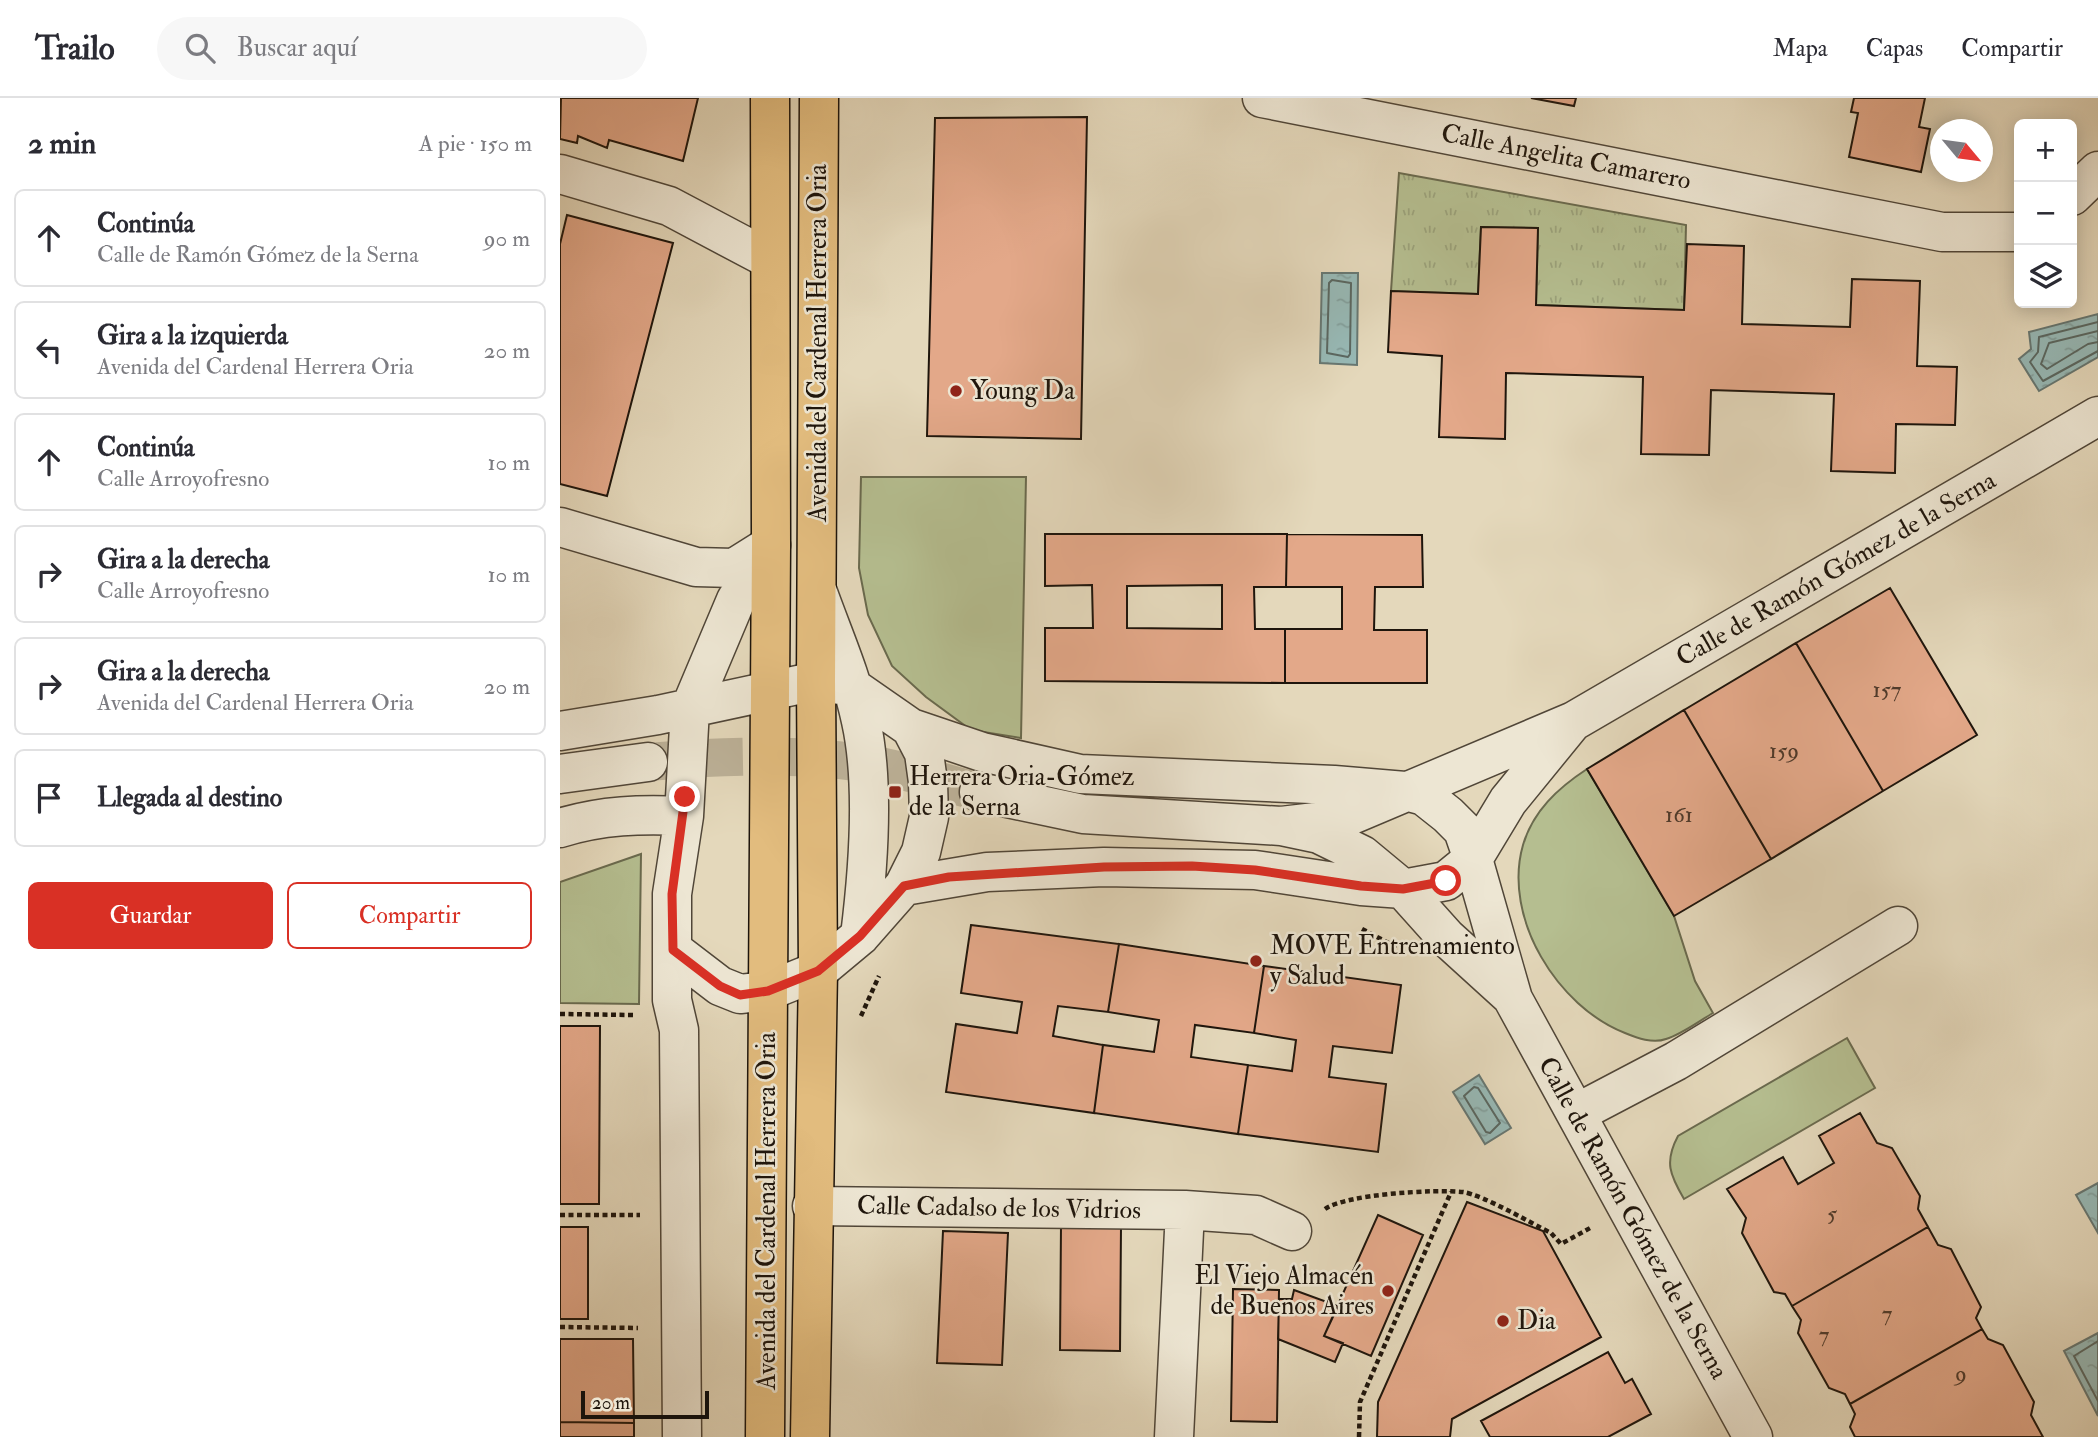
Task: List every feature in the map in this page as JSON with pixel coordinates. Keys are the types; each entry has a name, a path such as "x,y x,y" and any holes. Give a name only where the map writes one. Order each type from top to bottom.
{"main road":[{"name":"Avenida del Cardenal Herrera Oria","path":"765,1437 771,545 770,98"},
{"name":"Avenida del Cardenal Herrera Oria","path":"810,1437 818,971 834,684 816,588 819,98"}],"street":[{"name":"Calle Angelita Camarero","path":"1262,98 1394,111 1941,232 2014,232"},
{"path":"2077,191 2098,172"},
{"path":"560,174 669,206 769,259"},
{"name":"Calle de Ramón Gómez de la Serna","path":"979,792 1083,814 1281,826 1342,819 1574,721 2098,416"},
{"path":"560,527 696,567 734,568 771,545"},
{"name":"Avenida del Cardenal Herrera Oria","path":"682,1437 679,1030 672,1000 672,894 684,816 690,709 736,600 771,545"},
{"path":"560,731 690,709 769,691 834,684 911,728 924,754 929,817 921,852 904,886 860,936 818,971 768,991 740,995 720,986 673,950"},
{"name":"Avenida del Cardenal Herrera Oria","path":"834,684 867,760 866,888 860,936"},
{"name":"Calle de Ramón Gómez de la Serna","path":"904,886 987,872 1192,866 1255,870 1361,886 1403,889 1446,881 1473,859 1508,801 1574,721"},
{"name":"Calle de Ramón Gómez de la Serna","path":"911,728 982,751 1080,774 1334,785 1405,792 1424,796 1448,816 1463,830 1513,999 1577,1113 1747,1435"},
{"path":"560,774 648,762"},
{"path":"560,828 586,820 634,814 684,816"},
{"name":"Calle de Ramón Gómez de la Serna","path":"1281,826 1341,842 1403,889 1446,937 1513,999"},
{"path":"1577,1113 1676,1060 1898,926"},
{"name":"Calle Cadalso de los Vidrios","path":"812,1206 1185,1210 1256,1214 1292,1231"},
{"path":"1174,1437 1185,1210"}],"path":[{"path":"1354,924 1401,950"},
{"path":"858,1026 863,1005 884,969"},
{"path":"560,1014 623,1014"},
{"path":"1359,1437 1360,1402 1451,1192"},
{"path":"1292,1231 1333,1203 1377,1195 1465,1192 1551,1233 1560,1244 1594,1225 1601,1237"},
{"path":"560,1215 620,1216"},
{"path":"560,1327 638,1328"}],"green space":[{"path":"1399,173 1686,225 1684,310 1536,305 1538,228 1481,227 1478,294 1391,291"},
{"path":"861,477 1026,477 1021,738 971,730 926,697 892,666 868,615 859,568"},
{"path":"1587,769 1674,916 1695,981 1713,1013 1666,1039 1650,1041 1625,1033 1578,1003 1541,957 1528,930 1521,902 1519,873 1527,833 1548,801"},
{"path":"641,854 639,1004 560,1003 560,882"},
{"path":"1847,1038 1875,1088 1684,1199 1672,1175 1670,1161 1678,1136"}],"water":[{"path":"1322,273 1358,273 1357,365 1320,363"},
{"path":"2098,314 2098,357 2039,391 2019,359 2031,349 2029,332"},
{"path":"1479,1075 1511,1128 1485,1144 1453,1092"},
{"path":"2098,1183 2098,1233 2076,1195"},
{"path":"2098,1333 2098,1416 2064,1351"}],"building":[{"path":"561,98 698,98 683,161 609,140 607,148 578,136 577,143 560,139"},
{"path":"1531,98 1576,98 1574,106"},
{"path":"1854,98 1925,98 1919,127 1930,129 1921,172 1849,157 1858,113 1851,112"},
{"path":"1087,117 1081,439 927,436 935,118"},
{"path":"567,215 673,243 607,496 560,484 560,244"},
{"path":"1481,227 1538,228 1536,305 1684,310 1687,244 1744,246 1742,324 1850,327 1852,279 1920,281 1917,366 1957,367 1955,425 1896,424 1895,473 1831,471 1834,394 1711,390 1709,455 1641,454 1643,377 1506,373 1505,439 1439,437 1442,356 1388,352 1391,291 1478,294"},
{"path":"1045,534 1287,534 1286,587 1254,587 1255,629 1285,629 1285,683 1045,681 1045,628 1093,628 1092,585 1045,586","holes":["1222,585 1222,629 1127,628 1127,586"]},
{"path":"1287,534 1422,535 1423,587 1375,587 1374,630 1427,630 1427,683 1285,683 1285,629 1342,629 1342,587 1286,587"},
{"path":"1890,588 1977,735 1883,791 1796,643"},
{"path":"1796,643 1883,791 1771,859 1684,710"},
{"path":"1684,710 1771,859 1674,916 1587,769"},
{"path":"971,925 1119,944 1108,1012 1058,1006 1053,1036 1103,1045 1094,1113 946,1092 956,1024 1017,1033 1022,1002 961,993"},
{"path":"1119,944 1264,966 1254,1033 1195,1025 1191,1057 1248,1065 1238,1134 1094,1113 1103,1045 1154,1052 1159,1020 1108,1012"},
{"path":"1264,966 1401,985 1392,1053 1333,1046 1329,1077 1386,1084 1378,1152 1238,1134 1248,1065 1292,1071 1296,1040 1254,1033"},
{"path":"560,1026 600,1026 599,1204 560,1204"},
{"path":"1860,1113 1877,1143 1892,1148 1920,1196 1918,1209 1928,1227 1792,1306 1785,1294 1774,1292 1742,1233 1746,1218 1727,1189 1783,1157 1798,1184 1834,1163 1819,1136"},
{"name":"Dia","path":"1467,1202 1543,1231 1601,1337 1452,1419 1450,1437 1377,1437 1378,1402"},
{"path":"1378,1215 1423,1235 1371,1356 1324,1336"},
{"path":"1061,1225 1121,1226 1120,1351 1060,1350"},
{"path":"560,1227 588,1227 588,1319 560,1319"},
{"path":"1928,1227 1938,1245 1951,1249 1981,1307 1976,1318 1982,1329 1850,1404 1845,1394 1829,1388 1798,1333 1801,1320 1792,1306"},
{"path":"943,1231 1008,1233 1002,1365 937,1363"},
{"path":"1233,1289 1279,1290 1277,1422 1231,1421"},
{"path":"1294,1290 1338,1306 1324,1336 1343,1343 1335,1362 1278,1339 1279,1299 1292,1299"},
{"path":"1982,1329 1988,1339 2003,1345 2034,1402 2031,1415 2043,1437 1855,1437 1850,1427 1855,1414 1850,1404"},
{"path":"560,1339 633,1339 634,1423 560,1422"},
{"path":"1608,1352 1625,1383 1632,1379 1651,1414 1608,1437 1490,1437 1481,1421"},
{"path":"560,1422 634,1423 634,1437 560,1437"}],"tunnel":[{"path":"648,762 756,757 836,760 892,769 979,792"}],"place":[{"name":"Young Da","path":"956,391"},
{"name":"Herrera Oria-Gómez de la Serna","path":"895,792"},
{"name":"MOVE Entrenamiento y Salud","path":"1256,961"},
{"name":"El Viejo Almacén de Buenos Aires","path":"1388,1291"},
{"name":"Dia","path":"1503,1321"}],"route":[{"path":"685,797 672,894 673,950 720,986 740,995 768,991 818,971 860,936 904,886 949,877 987,872 1192,866 1255,870 1361,886 1403,889 1446,881"}]}
